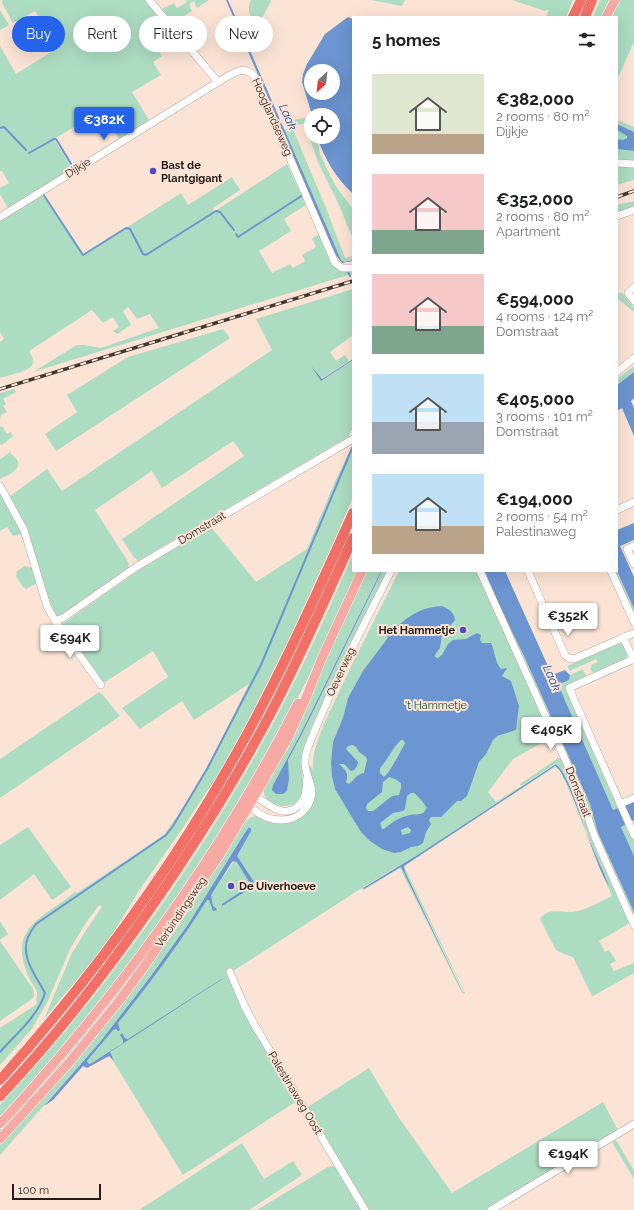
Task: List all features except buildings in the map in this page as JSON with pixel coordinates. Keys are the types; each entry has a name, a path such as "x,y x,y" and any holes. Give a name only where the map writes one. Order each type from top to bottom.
{"highway":[{"path":"573,16 581,0"},
{"path":"585,16 592,0"},
{"path":"0,1080 77,991 101,960 143,902 205,807 267,697 300,631 352,514"},
{"path":"0,1096 52,1036 113,961 150,909 214,813 277,702 309,636 352,540"}],"main road":[{"path":"607,16 615,0"},
{"path":"610,16 615,0"},
{"name":"Verbindingsweg","path":"0,1139 64,1069 120,1001 200,885 249,801 322,658 362,572"},
{"name":"Verbindingsweg","path":"0,1124 60,1057 132,967 249,801"}],"street":[{"path":"149,0 218,82"},
{"name":"Hooglandseweg","path":"218,82 238,71 243,70 248,70 255,77 335,263 344,269 352,268"},
{"name":"Dijkje","path":"0,217 218,82"},
{"path":"618,163 634,164"},
{"path":"619,215 634,210"},
{"path":"634,287 628,293 634,301"},
{"path":"618,371 634,358"},
{"name":"Domstraat","path":"55,621 63,618 136,567 352,440"},
{"path":"0,486 24,530 47,606 55,621 101,685"},
{"path":"618,510 634,502"},
{"path":"634,546 627,549 634,564"},
{"name":"Oeverweg","path":"249,801 279,811 286,811 293,810 299,805 305,796 307,777 304,760 315,729 343,668 391,572"},
{"name":"Domstraat","path":"480,572 578,790 594,835 634,925"},
{"path":"528,572 565,655 569,658 574,658 634,633"},
{"path":"611,572 634,622"},
{"path":"623,637 634,659 569,688 634,835"},
{"name":"Oeverweg","path":"249,801 272,819 284,820 293,818 305,809 310,800 312,790 311,783 307,777"},
{"path":"620,804 634,798"},
{"name":"Palestinaweg Oost","path":"230,972 254,1024 365,1210"},
{"path":"491,1210 634,1124"}],"green space":[{"path":"2,0 145,0 160,16 139,16 139,52 159,52 162,56 153,62 161,75 132,92 149,120 119,139 102,110 54,139 72,168 8,208 0,194 0,188 9,183 2,171 0,171 0,46 16,74 51,52 65,52 65,16 38,16 35,11 26,16 12,16 12,21 2,3"},
{"path":"186,0 209,0 197,8 194,1 189,4 192,11 184,16 167,16 162,9 174,3 177,8 187,2"},
{"path":"251,0 271,1 263,16 250,16 249,11"},
{"path":"371,0 405,0 402,6"},
{"path":"512,0 573,0 566,16 546,16 549,9 545,11"},
{"path":"600,0 609,0 602,16 593,16"},
{"path":"619,0 634,0 634,42 618,78 618,16 612,16"},
{"path":"0,10 9,25 0,30"},
{"path":"304,118 304,123 295,126 293,120"},
{"path":"618,120 634,127 634,132 618,124"},
{"path":"292,127 345,258 352,256 352,260 342,262 284,130"},
{"path":"618,131 626,135 627,138 623,140 618,139"},
{"path":"312,144 318,144 320,154 331,177 337,188 352,208 352,237 338,203 317,160"},
{"path":"618,149 634,151 634,162 618,160"},
{"path":"287,164 306,205 284,219 291,231 259,251 272,273 290,264 293,268 305,261 302,255 316,247 312,238 320,234 336,267 352,269 352,274 350,275 349,272 347,272 348,275 33,372 77,345 101,348 159,328 150,314 137,319 128,307 123,311 131,325 117,334 113,331 119,327 113,317 103,323 92,310 29,351 33,361 30,367 23,371 0,378 0,342 4,339 0,332 0,221 42,195 83,255 181,193 188,205 232,177 240,190 213,208 215,211"},
{"path":"618,165 634,167 634,180 618,185"},
{"path":"634,201 634,206 618,213 618,205"},
{"path":"352,289 352,336 330,352 336,361 345,355 349,361 321,379 321,381 352,361 352,430 348,437 138,561 122,539 244,456 233,441 162,488 152,471 95,510 127,560 129,564 128,568 58,617 55,615 41,577 31,542 9,497 47,469 62,491 272,350 256,319"},
{"path":"618,293 622,293 634,308 634,312 618,299"},
{"path":"223,329 230,338 56,451 45,434 77,412 67,395 128,357"},
{"path":"634,366 634,372 618,384 618,378"},
{"path":"14,389 16,392 3,399 6,404 3,406 7,412 1,415 0,419 0,393"},
{"path":"2,426 7,434 11,432 13,436 2,445 0,444 0,427"},
{"path":"352,447 352,499 290,637 246,725 216,778 138,892 113,933 94,959 44,1019 72,953 102,907 99,905 87,921 70,949 47,1003 31,1030 0,1065 0,1028 37,1004 37,991 29,978 23,960 22,946 25,935 40,917 75,892 77,893 164,835 187,802 208,766 249,684 194,720 182,701 140,729 122,708 168,677 153,651 102,684 61,625 139,570 211,527 256,582 307,549 336,479"},
{"path":"10,452 18,462 17,468 12,473 0,479 0,458 1,459"},
{"path":"0,493 22,533 21,534 13,536 7,527 0,531"},
{"path":"352,556 352,572 358,572 307,680 258,773 146,946 0,1122 0,1105 79,1015 116,968 185,870 248,768 277,716 316,636"},
{"path":"25,566 33,568 37,583 26,589 16,576 17,571"},
{"path":"365,572 381,572 301,733 273,785 276,794 283,794 287,791 289,758 382,572 387,572 315,720 303,750 301,763 303,787 300,798 290,805 278,806 268,800 263,790"},
{"name":"'t Hammetje","path":"398,572 480,572 552,737 513,759 488,792 496,802 521,786 520,784 558,758 563,758 629,922 599,941 605,952 609,950 616,961 610,964 614,971 634,963 634,973 592,996 573,957 556,950 540,919 543,915 555,911 573,912 583,910 612,896 596,859 609,886 570,788 562,772 593,851 565,781 559,769 555,767 404,866 465,993 462,993 400,868 364,890 362,888 227,975 298,1102 292,1104 183,1175 113,1061 109,1052 112,1050 90,1064 88,1063 87,1061 102,1043 101,1041 0,1155 0,1142 36,1103 220,863 245,822 249,818 255,816 267,819 302,815 309,765 313,769 315,750 322,729","holes":["557,764 559,768 554,766 404,866 405,872 464,992 401,867 364,889 363,887 419,854","249,827 251,831 237,854 237,857 139,992 189,923"]},
{"path":"482,572 485,572 496,599 524,656 590,804 598,833 634,912 634,920"},
{"path":"613,572 617,572 634,610 634,618"},
{"path":"620,643 623,645 627,655 626,658 593,673 590,668 592,667 591,665 598,662 596,659 570,671 567,666"},
{"path":"583,669 586,676 566,685 620,808 613,810 559,687 561,684 569,680 570,675"},
{"path":"99,692 120,716 0,798 0,759"},
{"path":"627,823 634,839 634,856 621,827"},
{"path":"28,827 71,887 52,900 34,874 0,900 0,845"},
{"path":"181,903 125,991 0,1137 0,1127"},
{"path":"0,921 8,934 0,940"},
{"path":"0,941 33,989 34,996 32,999 0,1021"},
{"path":"369,1068 399,1118 452,1193 603,1102 618,1130 486,1210 366,1210 306,1108"},
{"path":"615,1140 634,1171 634,1179 612,1142"},
{"path":"242,1143 264,1179 293,1161 302,1175 249,1210 139,1210"},
{"path":"333,1166 362,1210 257,1210 328,1167"}],"water":[{"path":"226,0 228,0 235,16 233,16"},
{"path":"348,17 352,19 352,193 331,167 320,144 340,144 340,108 310,108 307,100 340,100 340,64 307,64 325,34"},
{"path":"248,52 251,52 341,260 344,262 352,260 342,263 335,254"},
{"path":"304,72 304,89 302,82"},
{"path":"618,124 634,132 634,151 618,149 618,139 623,140 627,138 627,136 618,131"},
{"path":"352,360 321,381 311,366 322,379"},
{"path":"634,372 634,398 631,401 634,408 634,436 622,408 618,410 618,384"},
{"path":"634,523 634,540 620,546 634,577 634,609 617,572 618,530"},
{"path":"382,572 288,760 289,779 287,791 283,794 276,794 272,790 273,785 301,733"},
{"path":"485,572 505,572 552,675 565,670 570,675 569,680 560,684 560,689 613,810 634,802 634,820 621,827 634,856 634,912 598,833 590,804 524,656 496,599"},
{"path":"441,606 446,608 452,613 455,620 442,635 440,648 435,657 438,658 442,655 448,644 453,640 466,639 477,633 481,635 480,640 482,643 491,643 499,666 501,669 507,668 502,676 511,681 519,706 516,730 497,736 493,740 486,754 479,762 467,796 461,801 457,801 441,817 431,817 429,820 431,824 426,832 423,843 401,852 394,853 382,849 370,841 361,832 335,789 331,763 333,742 343,718 348,698 363,671 387,639 388,633 412,615 432,607","holes":["401,740 405,743 384,777 380,773 380,768","353,745 356,747 367,760 364,773 358,775 348,784 346,782 346,772 339,764 344,764 351,771 356,768 358,762 346,749 348,746","389,777 401,783 399,795 392,796 373,811 368,811 366,808 367,804 382,792 383,782","411,793 414,793 427,808 423,813 403,817 382,829 380,823 393,813 403,811 405,809 407,796","408,827 411,830 410,833 402,835 401,830"]},
{"path":"556,764 566,779 571,788 585,830 561,772 555,766 404,866 405,872 463,993 401,867 364,889 363,888 419,854"},
{"path":"249,827 251,831 237,856 254,882 253,887 222,906 222,904 251,885 237,862 232,862 211,895 213,906 217,910 213,911 209,900 207,900 164,963 118,1023 120,1030 113,1030 87,1061 88,1063 90,1064 123,1043 120,1035 122,1033 125,1038 128,1039 227,976 110,1052 114,1061 109,1056 87,1068 83,1066 53,1100 44,1106 101,1041 151,976 189,923"},
{"path":"590,843 609,886 603,876"}],"waterway":[{"path":"0,128 4,127 26,150"},
{"path":"29,153 56,139 73,167 72,169"},
{"path":"43,194 83,255 126,228 130,229 143,254 146,255 216,211 220,212 234,230"},
{"path":"236,234 238,237 303,195"},
{"name":"Laak","path":"348,272 350,276"},
{"path":"0,1052 32,1017 38,1009 45,993 30,966 26,952 28,937 36,924 166,835 207,769 261,665 352,448"}],"railway":[{"path":"618,197 634,191"},
{"path":"0,389 352,281"}],"place":[{"name":"Bast de Plantgigant","path":"153,171"},
{"name":"Het Hammetje","path":"463,630"},
{"name":"De Uiverhoeve","path":"231,886"}]}
